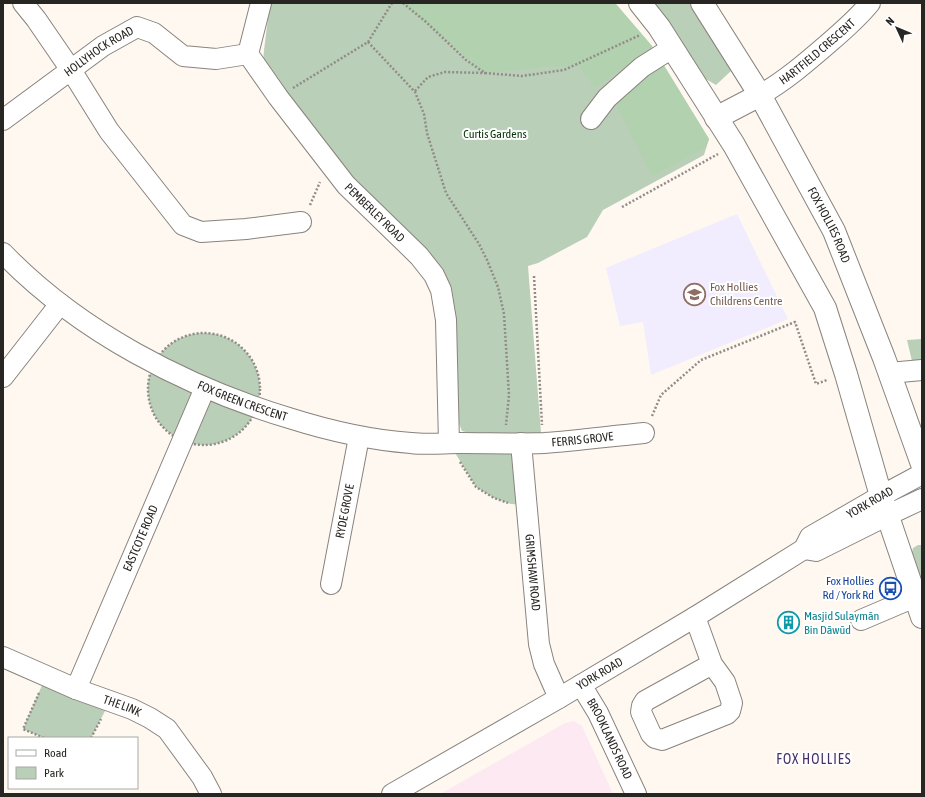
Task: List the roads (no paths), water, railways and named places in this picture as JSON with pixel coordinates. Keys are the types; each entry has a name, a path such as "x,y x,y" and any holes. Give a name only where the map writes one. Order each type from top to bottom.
{"main road":[{"path":"640,3 659,27 734,145 825,308 885,505 922,617"},
{"name":"FOX HOLLIES ROAD","path":"702,3 760,95 834,231 889,373 922,464"},
{"path":"716,118 760,95"}],"street":[{"path":"23,3 36,18 71,70 109,131 183,225 201,232 246,229 301,222"},
{"path":"248,54 262,3"},
{"name":"HARTFIELD CRESCENT","path":"760,95 772,88 809,60 859,16 870,3"},
{"name":"HOLLYHOCK ROAD","path":"3,120 103,46 137,27 154,33 183,56 216,59 248,54"},
{"path":"591,119 607,98 642,67 672,48"},
{"name":"PEMBERLEY ROAD","path":"248,54 278,97 346,185 419,256 434,275 441,290 446,320 449,443"},
{"name":"FOX GREEN CRESCENT","path":"3,253 19,269 60,304 144,359 205,388 257,409 331,431 359,437 413,444 513,443"},
{"path":"3,377 60,304"},
{"path":"889,373 922,370"},
{"name":"EASTCOTE ROAD","path":"76,689 205,388"},
{"name":"FERRIS GROVE","path":"513,443 543,443 644,433"},
{"name":"RYDE GROVE","path":"331,584 359,437"},
{"name":"GRIMSHAW ROAD","path":"513,443 527,505 539,644 544,664 559,698"},
{"name":"YORK ROAD","path":"885,505 922,474"},
{"name":"YORK ROAD","path":"392,794 559,698 695,617 804,549 810,537 885,505 922,499"},
{"path":"861,620 915,597"},
{"path":"695,617 712,664 725,682 732,703 730,711 727,714 662,740 655,738 651,734 641,712 645,701 712,664"},
{"name":"THE LINK","path":"3,657 76,689 132,709 167,729 202,777 211,794"},
{"name":"BROOKLANDS ROAD","path":"581,685 598,713 636,794"}],"place":[{"name":"Fox Hollies Childrens Centre","path":"694,294"},
{"name":"Fox Hollies Rd / York Rd","path":"890,588"},
{"name":"Masjid Sulaymān Bin Dāwūd","path":"789,623"}],"district":[{"name":"FOX HOLLIES","path":"814,759"}],"park label":[{"name":"Curtis Gardens","path":"495,134"}]}
